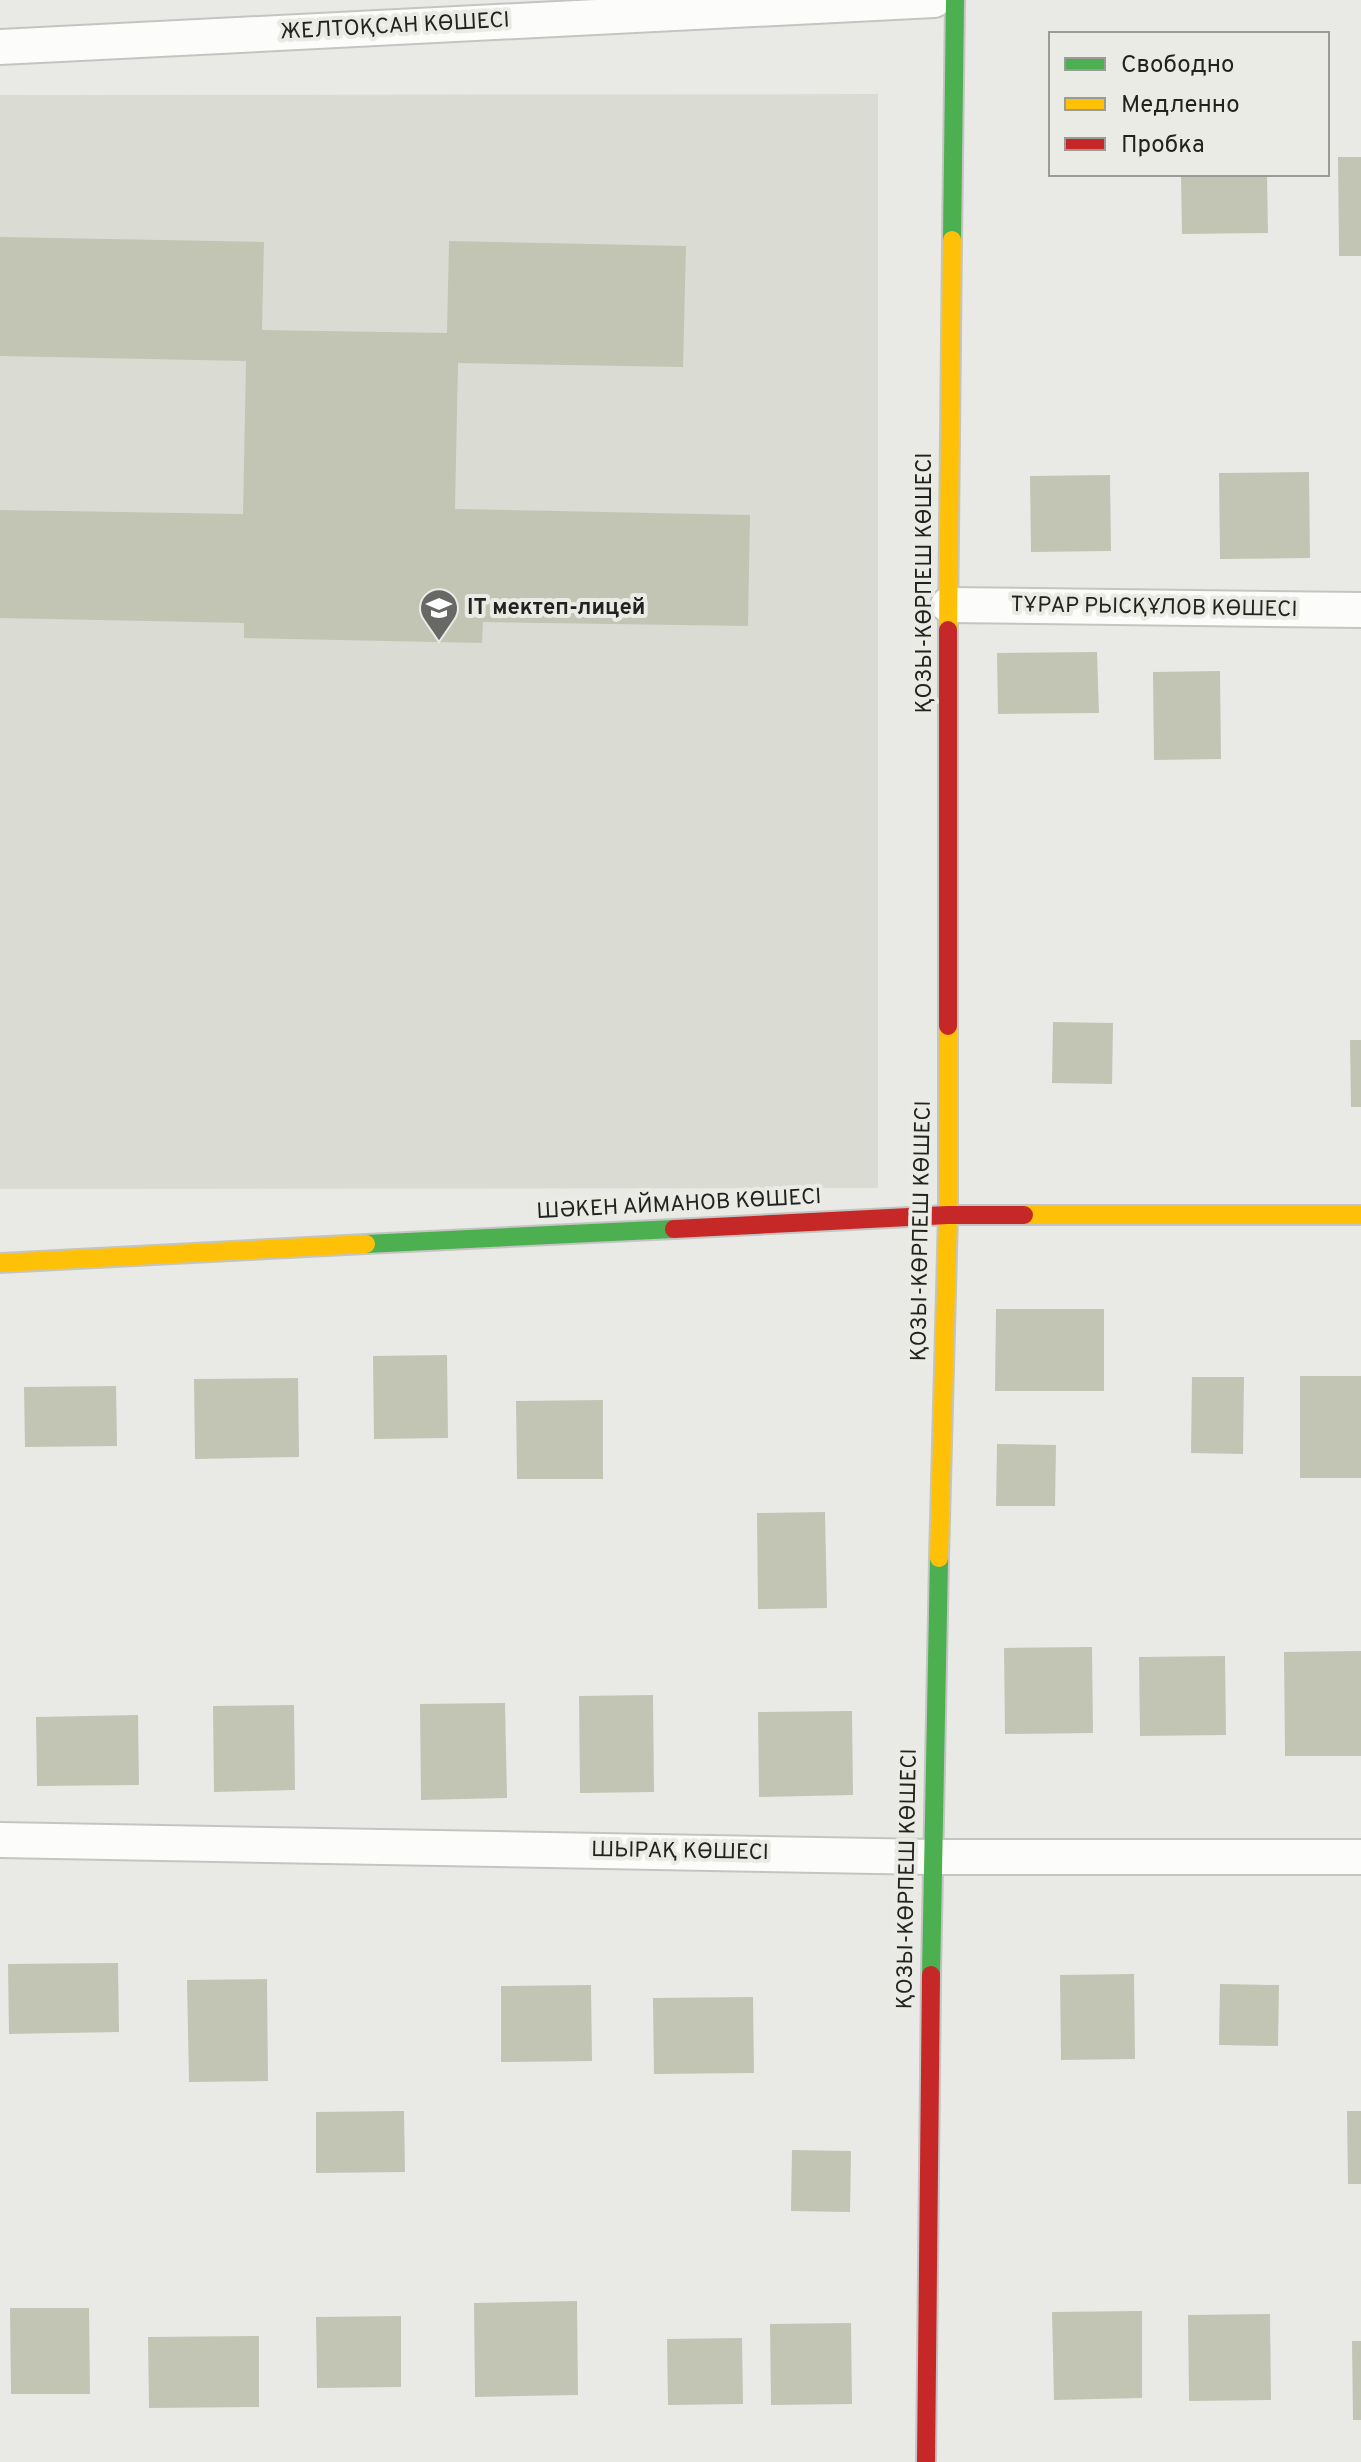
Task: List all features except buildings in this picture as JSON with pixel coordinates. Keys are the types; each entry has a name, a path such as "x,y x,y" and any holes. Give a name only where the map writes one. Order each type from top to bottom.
{"street":[{"name":"ЖЕЛТОҚСАН КӨШЕСІ","path":"0,47 934,0"},
{"name":"ҚОЗЫ-КӨРПЕШ КӨШЕСІ","path":"926,2462 932,1857 948,1215 948,605 955,0"},
{"name":"ТҰРАР РЫСҚҰЛОВ КӨШЕСІ","path":"948,605 1361,610"},
{"name":"ШӘКЕН АЙМАНОВ КӨШЕСІ","path":"0,1263 948,1215 1361,1215"},
{"name":"ШЫРАҚ КӨШЕСІ","path":"0,1840 932,1857 1361,1857"}],"shaded area":[{"name":"IT мектеп-лицей","path":"878,94 878,1188 0,1189 0,95"}],"traffic: fast":[{"path":"952,240 955,0"},
{"path":"366,1244 674,1229"},
{"path":"931,1975 939,1558"}],"traffic: slow":[{"path":"948,630 952,240"},
{"path":"939,1558 948,1215 948,1026"},
{"path":"1024,1215 1361,1215"},
{"path":"0,1263 366,1244"}],"traffic: jam":[{"path":"948,630 948,1026"},
{"path":"674,1229 948,1215 1024,1215"},
{"path":"926,2462 931,1975"}],"place":[{"name":"IT мектеп-лицей","path":"439,642"}]}
